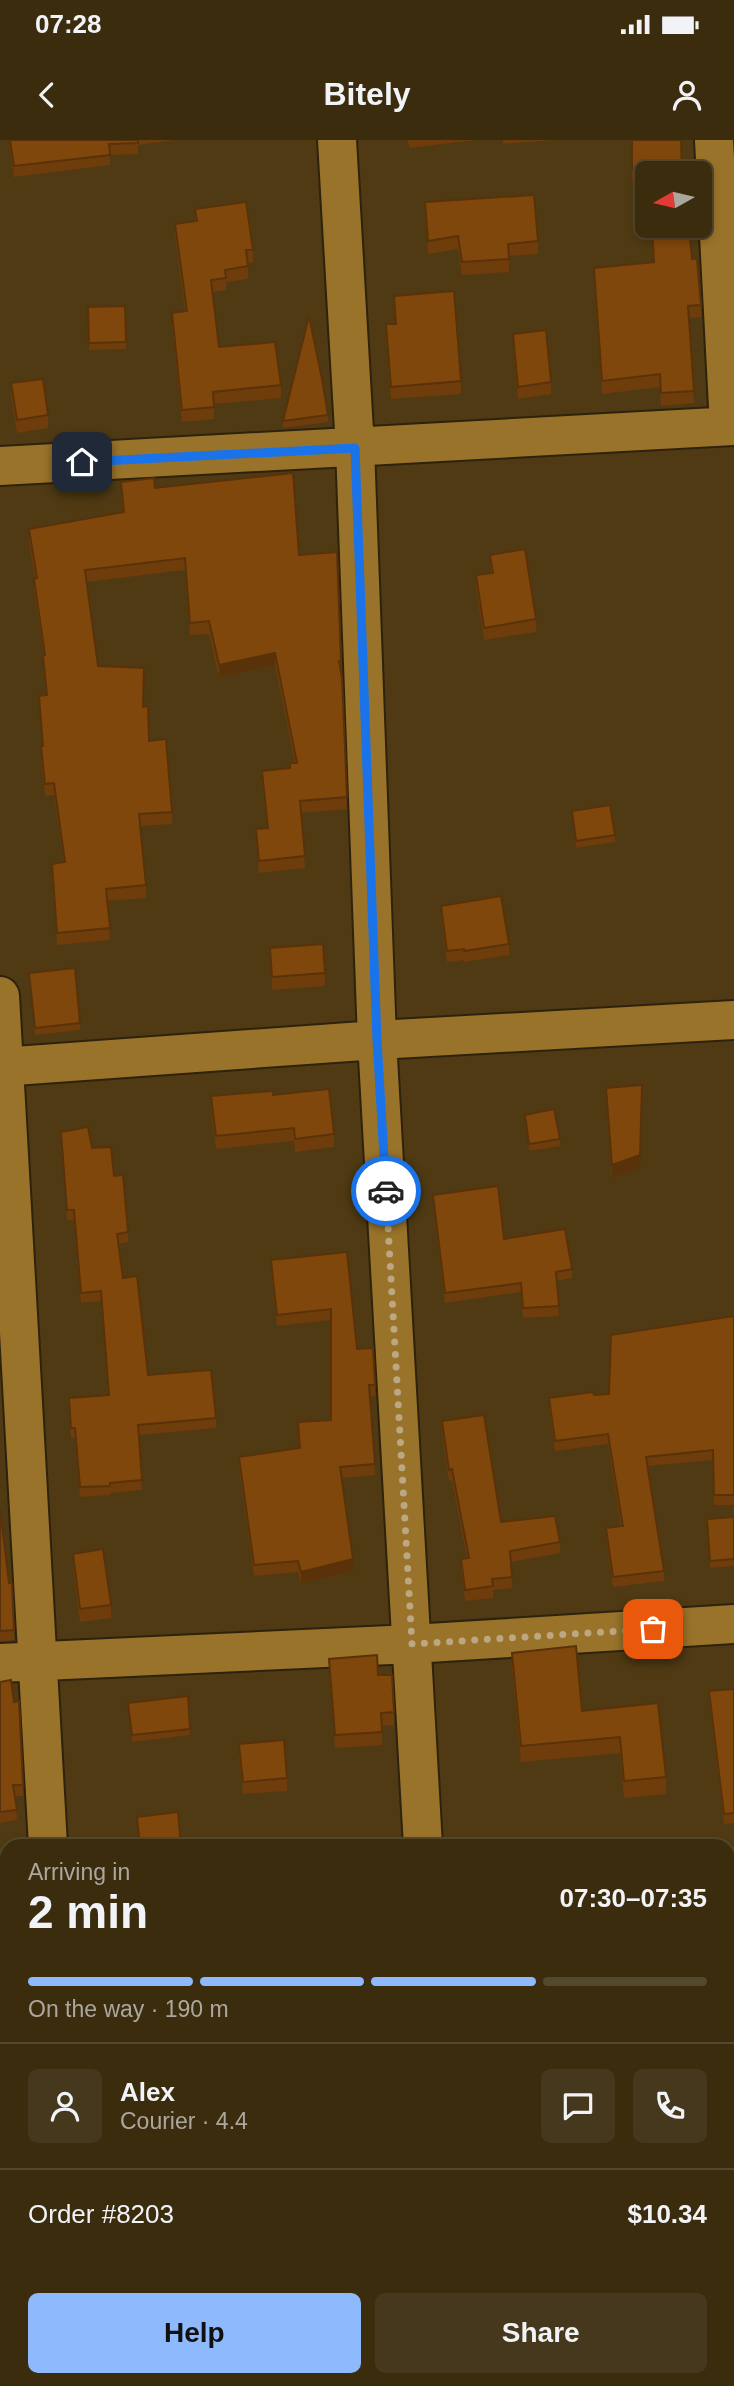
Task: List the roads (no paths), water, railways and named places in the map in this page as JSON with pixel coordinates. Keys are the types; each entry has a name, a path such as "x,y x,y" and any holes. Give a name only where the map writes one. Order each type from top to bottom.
{"street":[{"path":"337,140 355,448 377,1040 423,1839"},
{"path":"0,466 732,426 714,140"},
{"path":"0,996 48,1839"},
{"path":"2,1067 377,1040 734,1020"},
{"path":"0,1663 412,1644 734,1624"}]}
